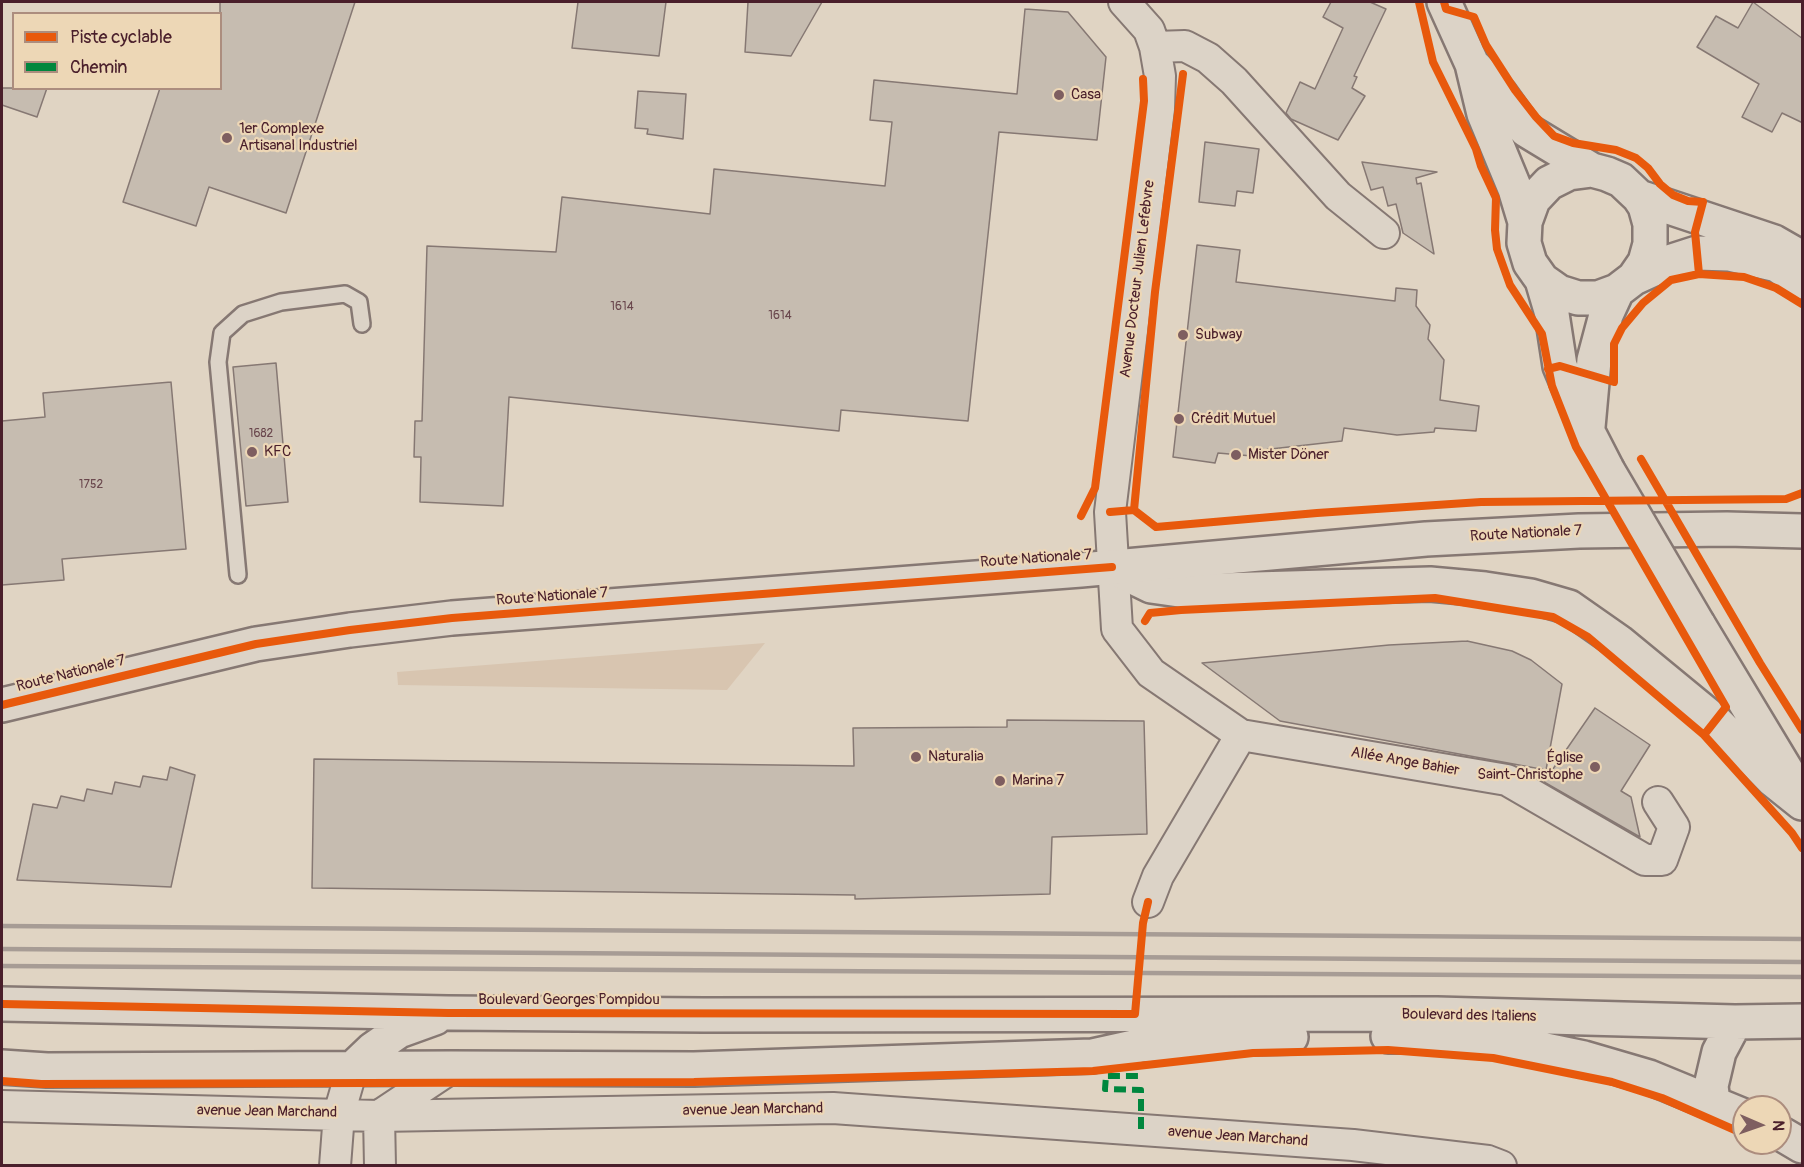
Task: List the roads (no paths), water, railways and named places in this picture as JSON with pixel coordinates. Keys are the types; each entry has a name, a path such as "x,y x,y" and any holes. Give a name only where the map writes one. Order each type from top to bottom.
{"main road":[{"path":"1444,2 1472,64 1484,114 1515,189 1525,222"},
{"path":"1472,64 1501,95 1526,130 1592,170 1621,180 1645,206 1650,224 1650,244 1645,262 1625,285 1606,315 1594,360 1588,432"},
{"path":"1592,170 1569,173 1549,183 1533,200 1525,222 1524,243 1530,263 1542,280 1558,292 1578,298 1598,298 1669,262 1698,253 1729,254 1777,265 1803,282"},
{"path":"1639,197 1774,242 1803,258"},
{"path":"1542,280 1552,314 1560,366 1607,470 1803,797"},
{"path":"1755,530 1803,512"},
{"name":"Route Nationale 7","path":"2,705 256,644 452,618 740,606 1112,567 1426,539 1579,531 1803,531"},
{"path":"1112,567 1151,586 1186,591 1430,584 1485,588 1531,596 1569,607 1619,642 1715,721 1772,779 1803,803"},
{"name":"Boulevard Georges Pompidou","path":"2,1004 1139,1030"},
{"path":"352,1069 373,1049 399,1031 448,1013"},
{"name":"Boulevard des Italiens","path":"1139,1030 1437,1014 1803,1022"},
{"path":"1713,1102 1711,1086 1719,1052 1735,1022"},
{"path":"2,1067 47,1070 741,1068 1092,1056 1139,1030"},
{"name":"Boulevard des Italiens","path":"1139,1030 1246,1038 1413,1036 1516,1044 1584,1058 1649,1077 1732,1111"}],"street":[{"name":"Avenue Docteur Julien Lefebvre","path":"1124,2 1149,30 1155,47 1160,76 1159,109 1110,512 1117,629 1151,673 1241,735"},
{"path":"1155,47 1185,46 1208,58 1234,81 1338,196 1384,233"},
{"path":"1148,902 1158,876 1241,735"},
{"name":"Allée Ange Bahier","path":"1241,735 1508,780 1645,860 1662,860 1674,826 1658,802"},
{"path":"380,1166 380,1116 451,1068"},
{"path":"335,1166 339,1114 352,1069"},
{"name":"avenue Jean Marchand","path":"2,1106 380,1116 833,1108 1353,1145 1488,1161 1501,1166"}],"lane":[{"path":"238,575 218,362 222,333 243,314 281,302 345,294 359,302 362,324"}],"railway":[{"path":"2,926 1802,939"},
{"path":"2,949 1802,962"},
{"path":"2,966 1802,977"}],"place":[{"name":"Casa","path":"1059,95"},
{"name":"1er Complexe Artisanal Industriel","path":"227,138"},
{"name":"Subway","path":"1183,335"},
{"name":"Crédit Mutuel","path":"1179,419"},
{"name":"KFC","path":"252,452"},
{"name":"Mister Döner","path":"1236,455"},
{"name":"Naturalia","path":"916,757"},
{"name":"Église Saint-Christophe","path":"1595,767"},
{"name":"Marina 7","path":"1000,781"}]}
